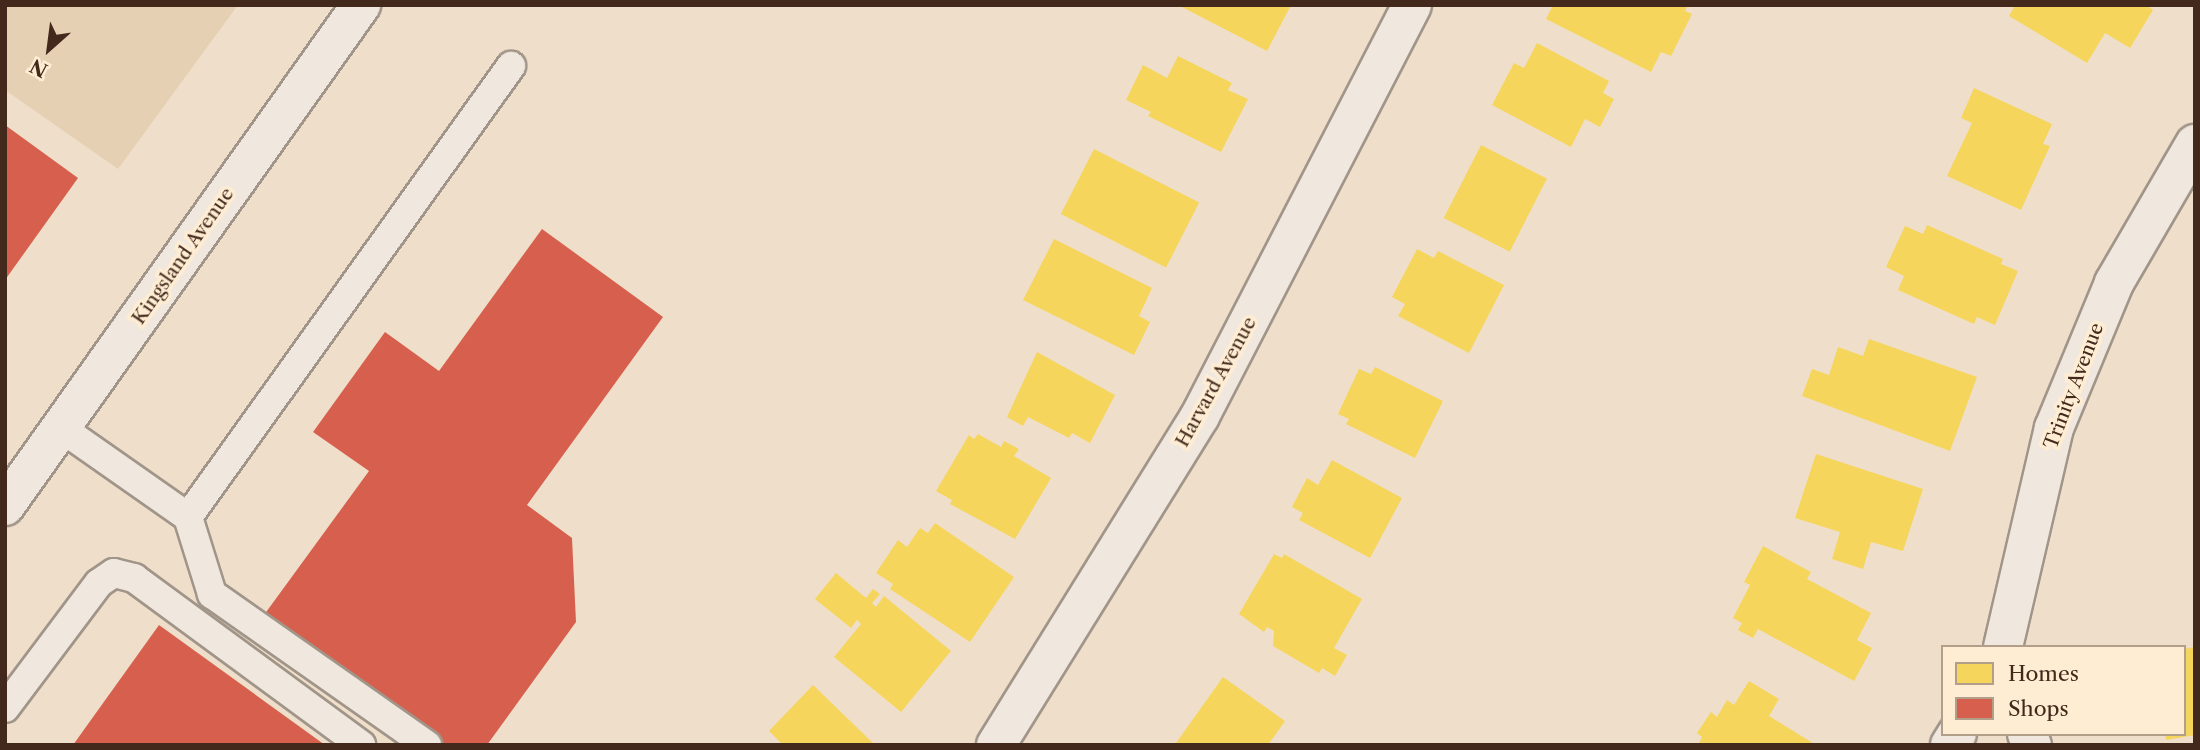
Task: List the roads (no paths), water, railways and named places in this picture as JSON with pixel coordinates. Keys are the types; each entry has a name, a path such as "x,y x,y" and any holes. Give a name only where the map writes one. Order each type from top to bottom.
{"street":[{"name":"Kingsland Avenue","path":"5,506 360,5"},
{"name":"Harvard Avenue","path":"996,745 1200,416 1412,5"},
{"name":"Trinity Avenue","path":"2003,645 2054,428 2114,282 2195,144"}],"lane":[{"path":"188,517 510,66"},
{"path":"61,428 188,517 212,594 427,745"},
{"path":"5,708 99,583 114,573 134,579 361,745"}]}
